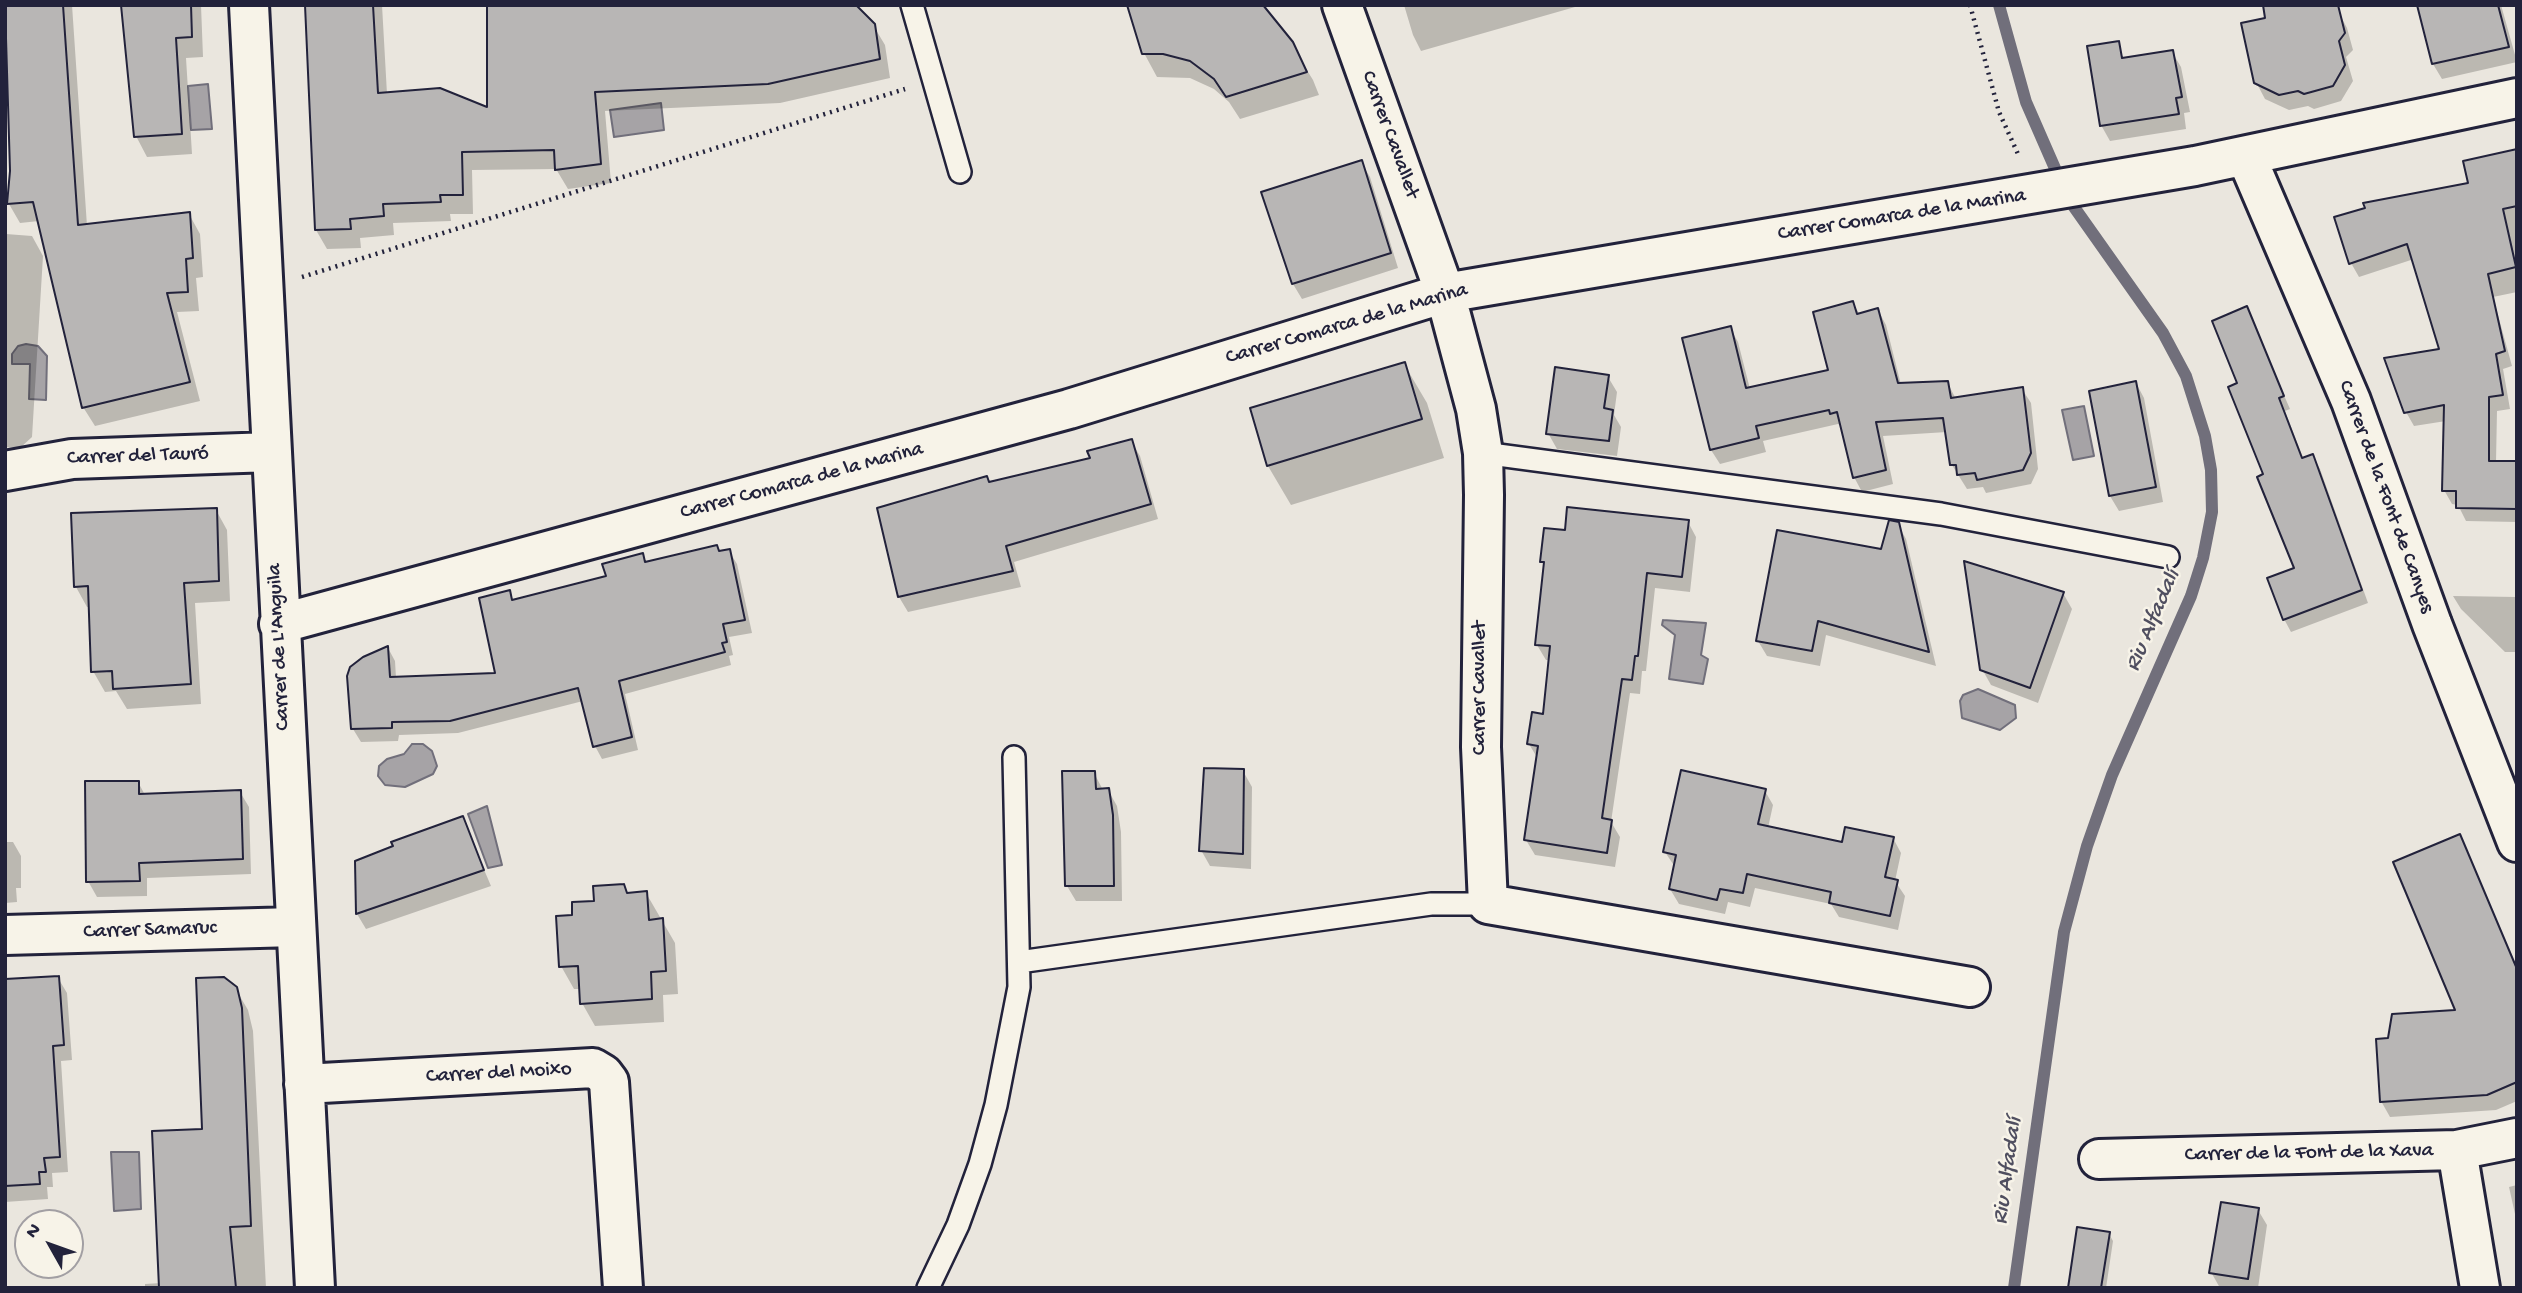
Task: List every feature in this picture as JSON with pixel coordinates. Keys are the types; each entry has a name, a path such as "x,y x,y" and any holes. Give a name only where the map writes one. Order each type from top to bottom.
{"street":[{"name":"Carrer de L'Anguila","path":"249,5 314,1288"},
{"name":"Carrer Cavallet","path":"1342,5 1445,293 1468,372 1483,453 1480,747 1488,904"},
{"name":"Carrer Comarca de la Marina","path":"279,624 1069,409 1445,293 2195,166 2517,97"},
{"name":"Carrer de la Font de Canyes","path":"2246,156 2351,401 2432,624 2517,842"},
{"name":"Carrer del Tauró","path":"5,471 72,459 271,452"},
{"path":"1488,904 1969,987"},
{"name":"Carrer Samaruc","path":"5,935 295,927"},
{"name":"Carrer del Moixo","path":"304,1084 593,1068 603,1074 609,1082 622,1288"},
{"name":"Carrer de la Font de la Xava","path":"2099,1159 2457,1150 2517,1138"},
{"path":"2457,1150 2480,1288"}],"lane":[{"path":"912,5 960,172"},
{"path":"1483,453 1941,513 2168,557"},
{"path":"928,1288 958,1225 980,1164 1019,987 1014,757"},
{"path":"1019,962 1431,904 1488,904"}],"path":[{"path":"1970,5 2022,195"},
{"path":"264,289 933,80"}],"shaded area":[{"path":"208,84 212,129 191,130 188,86"},
{"path":"661,103 664,130 614,137 610,110"},
{"path":"18,346 38,346 47,356 46,400 29,399 30,364 12,364 12,354"},
{"path":"2084,406 2094,456 2073,460 2062,410"},
{"path":"1663,620 1706,623 1701,655 1708,659 1703,684 1669,679 1675,635 1662,625"},
{"path":"1978,689 2015,705 2016,718 2000,730 1962,718 1960,701 1963,695"},
{"path":"412,744 423,744 432,751 437,766 433,774 405,787 385,785 378,776 379,766 387,759 404,754"},
{"path":"487,806 502,865 488,868 468,814"},
{"path":"111,1152 139,1152 141,1209 114,1211"}],"building":[{"path":"5,5 63,5 78,225 190,212 193,258 186,259 188,292 167,293 190,382 82,408 33,202 7,204 10,171"},
{"path":"121,5 191,5 192,37 176,38 182,134 134,137"},
{"path":"305,5 373,5 378,93 440,88 487,107 487,5 856,5 875,24 880,59 768,84 595,92 601,164 555,170 554,150 462,152 463,195 440,195 441,202 383,204 384,216 350,219 351,229 315,230"},
{"path":"1127,5 1263,5 1293,42 1307,72 1226,97 1214,79 1190,61 1163,54 1142,54"},
{"path":"2263,5 2338,5 2345,33 2339,41 2345,65 2333,86 2304,94 2298,91 2279,95 2254,83 2241,23 2265,18"},
{"path":"2417,5 2498,5 2509,47 2432,64"},
{"path":"2119,41 2122,58 2173,50 2182,97 2176,98 2179,114 2100,126 2087,46"},
{"path":"2517,149 2517,206 2503,209 2516,267 2488,274 2505,351 2496,354 2503,395 2489,397 2489,461 2517,461 2517,509 2456,508 2456,491 2442,491 2444,405 2404,413 2384,358 2439,349 2407,244 2349,264 2334,217 2365,208 2363,203 2468,183 2463,161"},
{"path":"1362,160 1391,253 1292,284 1261,192"},
{"path":"1853,301 1857,314 1878,308 1898,383 1948,381 1951,398 2023,387 2031,453 2023,470 1977,480 1975,473 1957,475 1956,465 1950,465 1943,418 1876,422 1886,470 1853,478 1837,412 1830,414 1829,410 1756,426 1759,438 1710,450 1682,338 1731,326 1746,388 1828,370 1813,312"},
{"path":"2247,306 2284,396 2279,398 2302,458 2313,454 2362,590 2283,620 2267,578 2294,568 2257,477 2263,474 2228,387 2237,383 2212,321"},
{"path":"1405,362 1422,419 1267,466 1250,408"},
{"path":"1555,367 1609,375 1604,408 1613,410 1609,441 1546,434"},
{"path":"2136,381 2156,487 2109,496 2089,391"},
{"path":"1132,439 1151,504 1006,546 1013,571 898,597 877,508 987,476 989,482 1090,458 1087,451"},
{"path":"1567,507 1689,520 1682,577 1647,573 1638,656 1635,656 1632,680 1622,679 1602,818 1612,820 1607,853 1524,840 1538,746 1527,744 1532,712 1543,714 1550,646 1535,645 1544,562 1540,562 1544,528 1565,530"},
{"path":"217,508 219,581 184,583 191,684 113,689 112,671 91,672 88,586 74,587 71,513"},
{"path":"1889,520 1899,522 1929,652 1818,621 1812,651 1756,641 1777,530 1881,549"},
{"path":"717,545 719,551 730,549 745,620 723,624 727,642 722,643 725,652 619,681 632,737 593,747 578,688 450,721 392,722 392,728 351,729 347,676 350,667 363,657 388,646 390,677 495,673 479,598 510,590 512,600 606,576 602,564 643,553 645,562"},
{"path":"1964,561 2064,592 2030,688 1980,670"},
{"path":"1204,768 1244,769 1243,854 1199,851"},
{"path":"1681,770 1766,789 1758,824 1842,842 1845,827 1894,837 1885,877 1898,880 1890,916 1829,903 1831,892 1747,874 1743,893 1720,889 1717,900 1669,889 1676,855 1663,852"},
{"path":"1062,771 1095,771 1096,789 1109,788 1113,815 1114,886 1065,886"},
{"path":"85,781 139,781 139,794 241,790 243,859 139,863 140,881 86,882"},
{"path":"463,816 484,870 356,914 355,861 393,846 391,842"},
{"path":"2460,834 2517,969 2517,1082 2487,1095 2380,1102 2376,1039 2388,1038 2392,1014 2455,1010 2393,862"},
{"path":"624,884 627,893 647,891 649,920 663,918 666,971 651,972 652,999 580,1004 578,966 559,967 556,916 572,915 572,902 594,901 593,886"},
{"path":"59,976 64,1045 53,1046 60,1157 44,1158 46,1172 39,1172 40,1184 5,1186 5,979"},
{"path":"224,977 237,987 242,1008 251,1226 230,1227 236,1288 159,1288 152,1131 202,1129 196,978"},
{"path":"2221,1202 2259,1208 2248,1279 2209,1273"},
{"path":"2077,1227 2110,1232 2101,1288 2068,1288"}],"waterway":[{"name":"Riu Alfadalí","path":"1999,5 2026,102 2074,207 2163,333 2186,376 2205,436 2211,470 2212,512 2203,558 2191,596 2112,775 2087,846 2064,932 2014,1288"}]}
